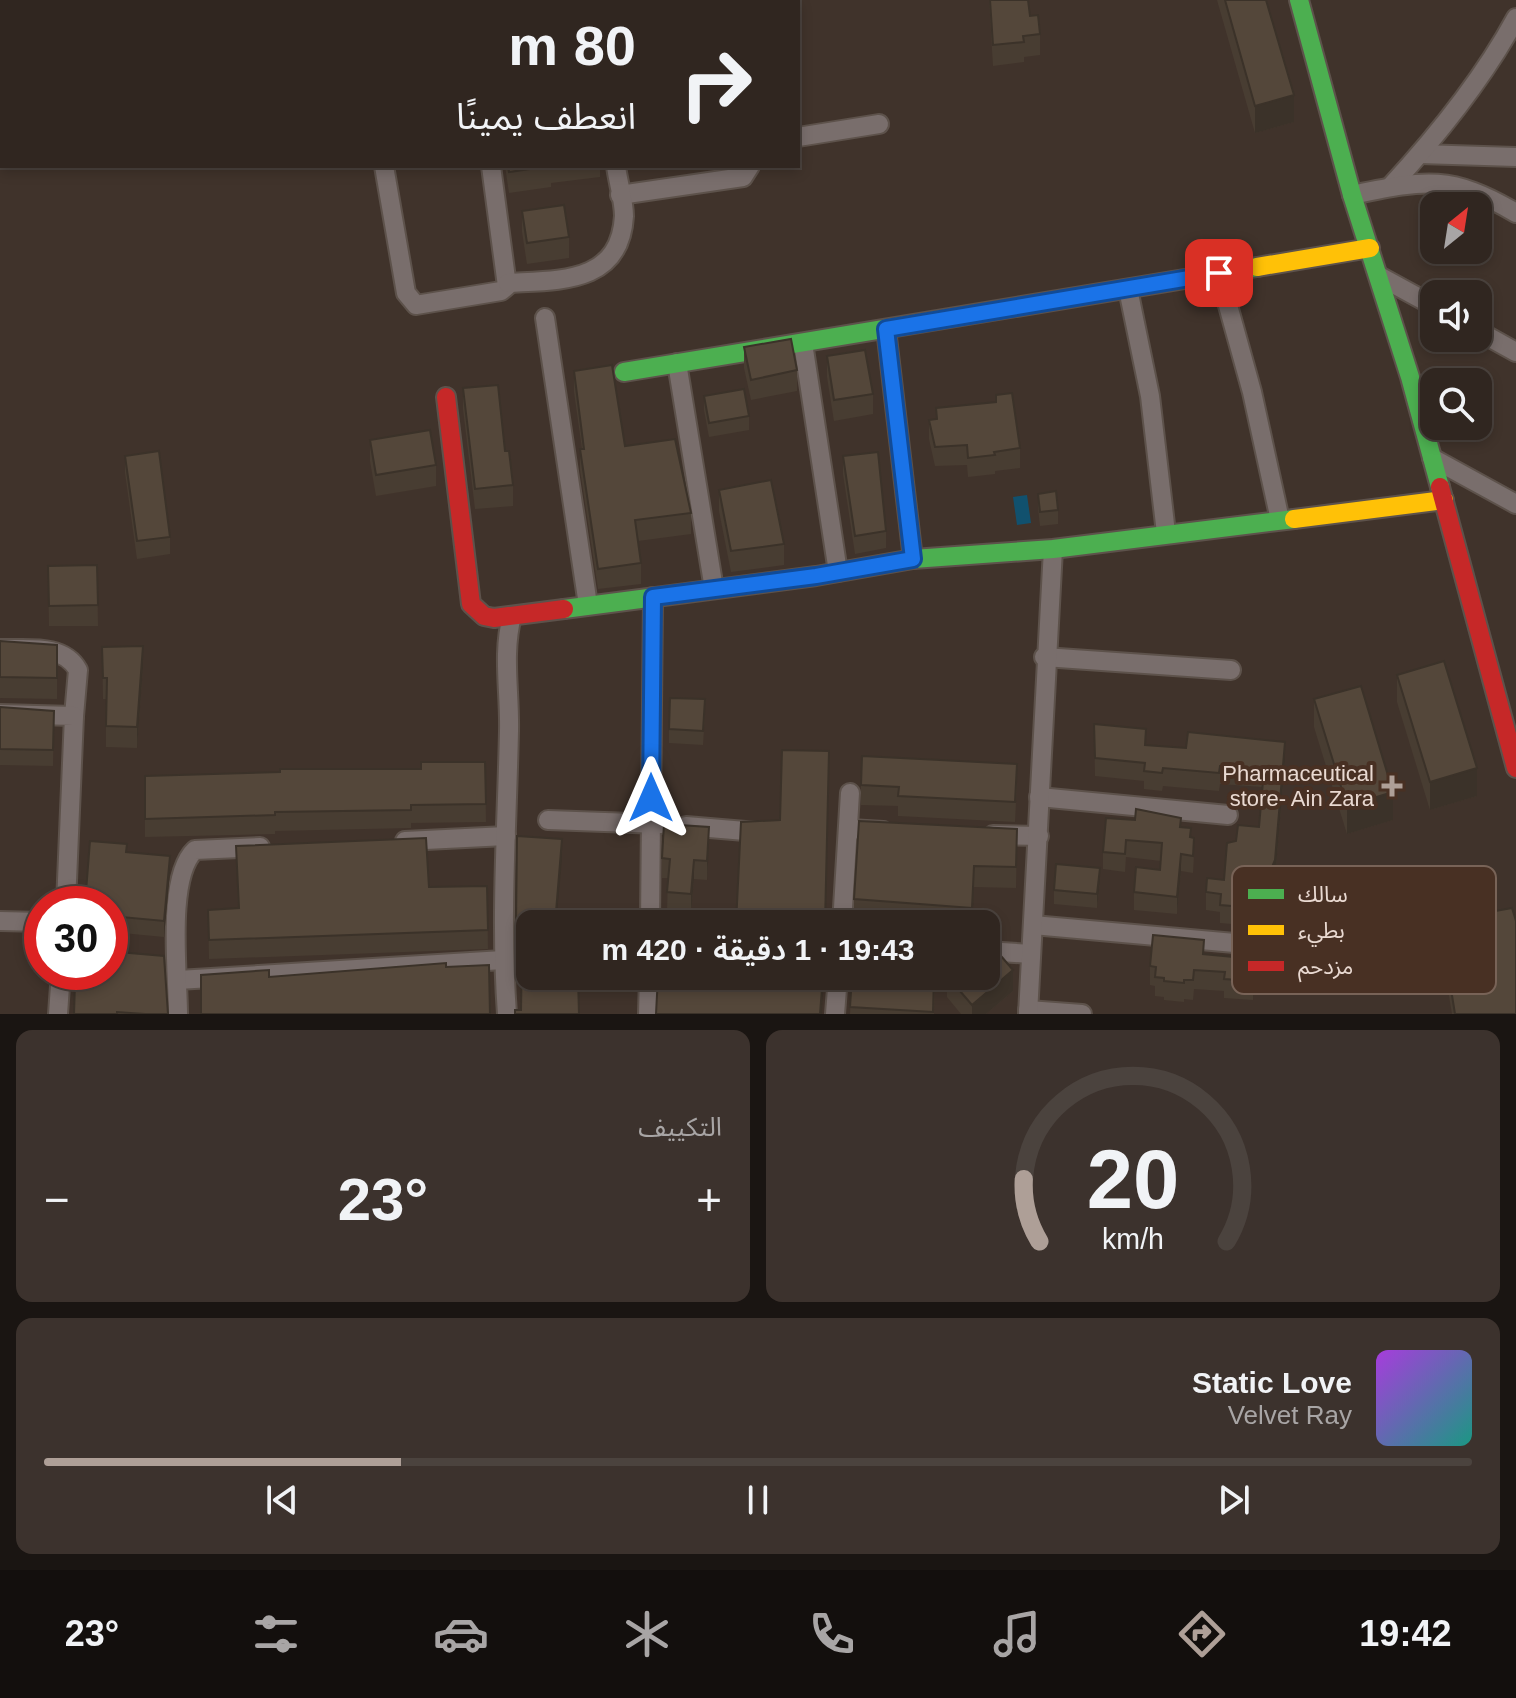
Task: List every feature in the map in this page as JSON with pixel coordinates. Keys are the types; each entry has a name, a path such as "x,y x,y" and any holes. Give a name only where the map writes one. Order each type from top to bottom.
{"street":[{"path":"1299,0 1352,195 1379,276 1444,500 1516,768"},
{"path":"1390,187 1420,154 1489,62 1516,18"},
{"path":"800,137 879,124"},
{"path":"1420,154 1516,157"},
{"path":"384,168 406,293 411,303 416,305 501,291 508,283 570,280 603,265 617,248 624,215 616,168"},
{"path":"491,168 508,283"},
{"path":"620,195 743,177 749,168"},
{"path":"1352,195 1390,187 1458,184 1516,213"},
{"path":"624,372 1370,248"},
{"path":"1219,273 1252,392 1280,520"},
{"path":"1379,276 1420,298"},
{"path":"1128,289 1150,396 1166,533"},
{"path":"545,318 588,605"},
{"path":"886,329 913,559"},
{"path":"1492,339 1516,352"},
{"path":"803,343 838,572"},
{"path":"677,363 714,589"},
{"path":"446,397 471,604 484,616 512,616 913,559 1053,549 1444,500"},
{"path":"1432,458 1516,504"},
{"path":"1053,549 1044,657 1039,836 1028,1012 1082,1014"},
{"path":"650,910 653,597"},
{"path":"507,1014 503,960 506,639 512,616"},
{"path":"0,649 58,651 78,670 67,886"},
{"path":"1044,657 1231,670"},
{"path":"0,714 74,716"},
{"path":"843,910 850,793"},
{"path":"1039,797 1228,815"},
{"path":"548,820 651,823 757,832"},
{"path":"850,829 897,831"},
{"path":"976,834 1039,836"},
{"path":"382,842 506,836"},
{"path":"178,1014 177,901 186,859 195,850 273,847"},
{"path":"0,921 24,922"},
{"path":"1033,925 1232,943"},
{"path":"1000,952 1031,954"},
{"path":"178,980 503,960"},
{"path":"58,1014 60,990"},
{"path":"648,1014 649,990"},
{"path":"835,1014 837,990"}],"water":[{"path":"1027,495 1031,523 1017,525 1013,497"}],"building":[{"path":"990,0 1028,0 1030,16 1038,15 1040,34 1023,36 1024,42 993,45"},
{"path":"1225,0 1266,0 1294,95 1255,106"},
{"path":"508,168 536,168 509,172"},
{"path":"564,205 569,237 527,243 522,211"},
{"path":"791,339 797,370 751,380 744,347"},
{"path":"865,350 873,394 834,400 827,356"},
{"path":"612,365 625,446 675,439 691,513 635,520 641,563 598,569 580,449 584,449 574,371"},
{"path":"498,385 505,451 509,451 513,485 475,489 463,388"},
{"path":"744,389 749,416 709,423 704,396"},
{"path":"1012,393 1020,448 968,458 967,445 935,447 929,420 937,419 936,408 996,402 996,395"},
{"path":"430,430 436,465 376,475 370,440"},
{"path":"159,451 170,537 137,541 125,456"},
{"path":"878,452 886,531 855,536 843,456"},
{"path":"771,480 784,544 731,551 719,490"},
{"path":"1056,491 1058,510 1040,512 1038,494"},
{"path":"97,565 98,605 49,606 48,566"},
{"path":"0,641 57,645 57,678 0,677"},
{"path":"143,646 137,727 106,726 107,678 103,678 102,647"},
{"path":"1444,661 1477,768 1430,782 1397,675"},
{"path":"1361,686 1393,792 1347,806 1314,699"},
{"path":"670,698 705,699 703,731 669,729"},
{"path":"0,707 54,711 53,750 0,749"},
{"path":"1094,724 1146,729 1145,745 1186,748 1188,732 1285,742 1272,866 1232,866 1232,906 1220,905 1221,894 1206,892 1207,878 1224,880 1227,843 1236,841 1238,825 1259,827 1264,770 1220,766 1219,773 1163,768 1162,773 1144,771 1145,763 1095,758"},
{"path":"782,750 829,751 825,910 737,910 741,822 780,820"},
{"path":"862,756 1017,764 1015,802 898,796 899,787 861,785"},
{"path":"421,762 485,762 486,804 411,805 411,810 275,812 275,815 145,819 145,776 280,772 280,769 421,769"},
{"path":"1136,809 1181,818 1180,827 1191,828 1193,856 1181,854 1177,897 1134,892 1136,867 1160,870 1162,843 1126,840 1125,854 1103,852 1106,818 1135,820"},
{"path":"859,821 1017,829 1016,867 974,866 972,908 854,899"},
{"path":"664,824 709,827 707,861 694,860 691,894 667,892 670,859 662,858"},
{"path":"517,836 562,839 556,910 516,910"},
{"path":"426,838 429,887 487,886 488,930 209,940 208,910 239,908 236,846"},
{"path":"90,841 127,844 126,852 170,856 164,921 128,918 128,886 86,886"},
{"path":"1056,864 1100,868 1097,894 1054,890"},
{"path":"1512,908 1516,921 1516,1014 1455,1014 1452,994 1496,994 1496,911"},
{"path":"1153,935 1204,940 1203,954 1232,957 1232,980 1224,979 1225,972 1194,970 1193,980 1184,980 1184,983 1164,981 1164,978 1155,977 1156,967 1150,966"},
{"path":"128,953 164,956 168,1014 74,1014 75,990 128,990"},
{"path":"1000,955 1013,970 1000,981"},
{"path":"446,963 446,967 489,965 490,1014 201,1014 201,975 269,970 269,977"},
{"path":"521,990 578,990 579,1014 515,1014 515,1010 521,1010"},
{"path":"657,990 822,990 820,1014 656,1014"},
{"path":"851,990 934,990 933,1012 850,1007"},
{"path":"959,990 990,990 972,1005"}],"traffic: fast":[{"path":"1299,0 1352,195 1410,377 1440,487"},
{"path":"624,372 1257,267"},
{"path":"564,609 816,576 913,559 1053,549 1294,519"}],"traffic: slow":[{"path":"1257,267 1370,248"},
{"path":"1294,519 1444,500"}],"traffic: jam":[{"path":"446,397 471,604 484,616 494,618 564,609"},
{"path":"1440,487 1516,768"}],"place":[{"name":"Pharmaceutical store- Ain Zara","path":"1392,786"}],"route":[{"path":"651,798 653,597 816,576 913,559 886,329 1219,273"}]}
